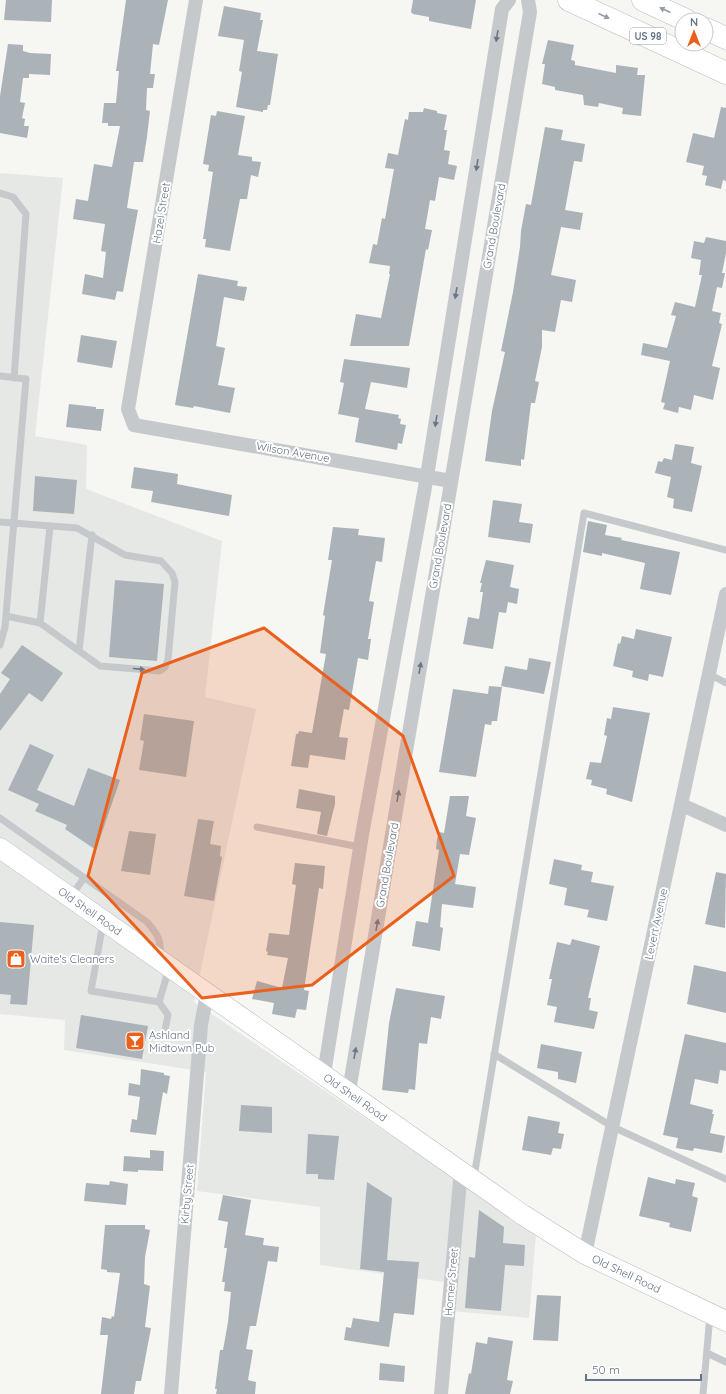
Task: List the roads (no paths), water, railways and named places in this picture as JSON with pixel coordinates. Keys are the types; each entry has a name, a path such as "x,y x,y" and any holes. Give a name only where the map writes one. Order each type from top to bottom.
{"main road":[{"name":"US 98","path":"569,0 726,73"},
{"name":"US 98","path":"643,0 674,14"},
{"path":"714,33 726,38"}],"street":[{"name":"Hazel Street","path":"134,425 128,409 196,0"},
{"path":"324,1074 360,847 427,476 502,9 509,0"},
{"name":"Grand Boulevard","path":"348,1091 530,12 528,0"},
{"name":"Wilson Avenue","path":"134,425 451,481"},
{"name":"Levert Avenue","path":"585,1254 726,594"},
{"path":"682,805 726,824"},
{"name":"Old Shell Road","path":"0,848 523,1215 585,1254 718,1318"},
{"name":"Kirby Street","path":"171,1394 201,1025 208,994"},
{"name":"Homer Street","path":"441,1394 467,1175"}],"lane":[{"path":"0,193 13,197 26,214 14,378"},
{"path":"0,376 26,378 6,616 0,645"},
{"path":"467,1175 494,1054 584,513 726,550"},
{"path":"0,522 77,528 92,535 125,555 162,561 172,573 174,582 168,660 165,667 160,671 100,666 40,623 6,616"},
{"path":"40,623 50,526"},
{"path":"79,652 92,535"},
{"path":"709,674 726,683"},
{"path":"0,818 147,922 160,940 162,948 164,962 159,1002 168,1015 164,1036"},
{"path":"257,827 360,847"},
{"path":"70,897 84,878"},
{"path":"104,921 91,992 159,1002"},
{"path":"494,1054 613,1127 726,1179"},
{"path":"703,1394 707,1353 718,1318"},
{"path":"707,1353 726,1362"}],"place":[{"name":"Waite's Cleaners","path":"16,959"},
{"name":"Ashland Midtown Pub","path":"135,1041"}]}
